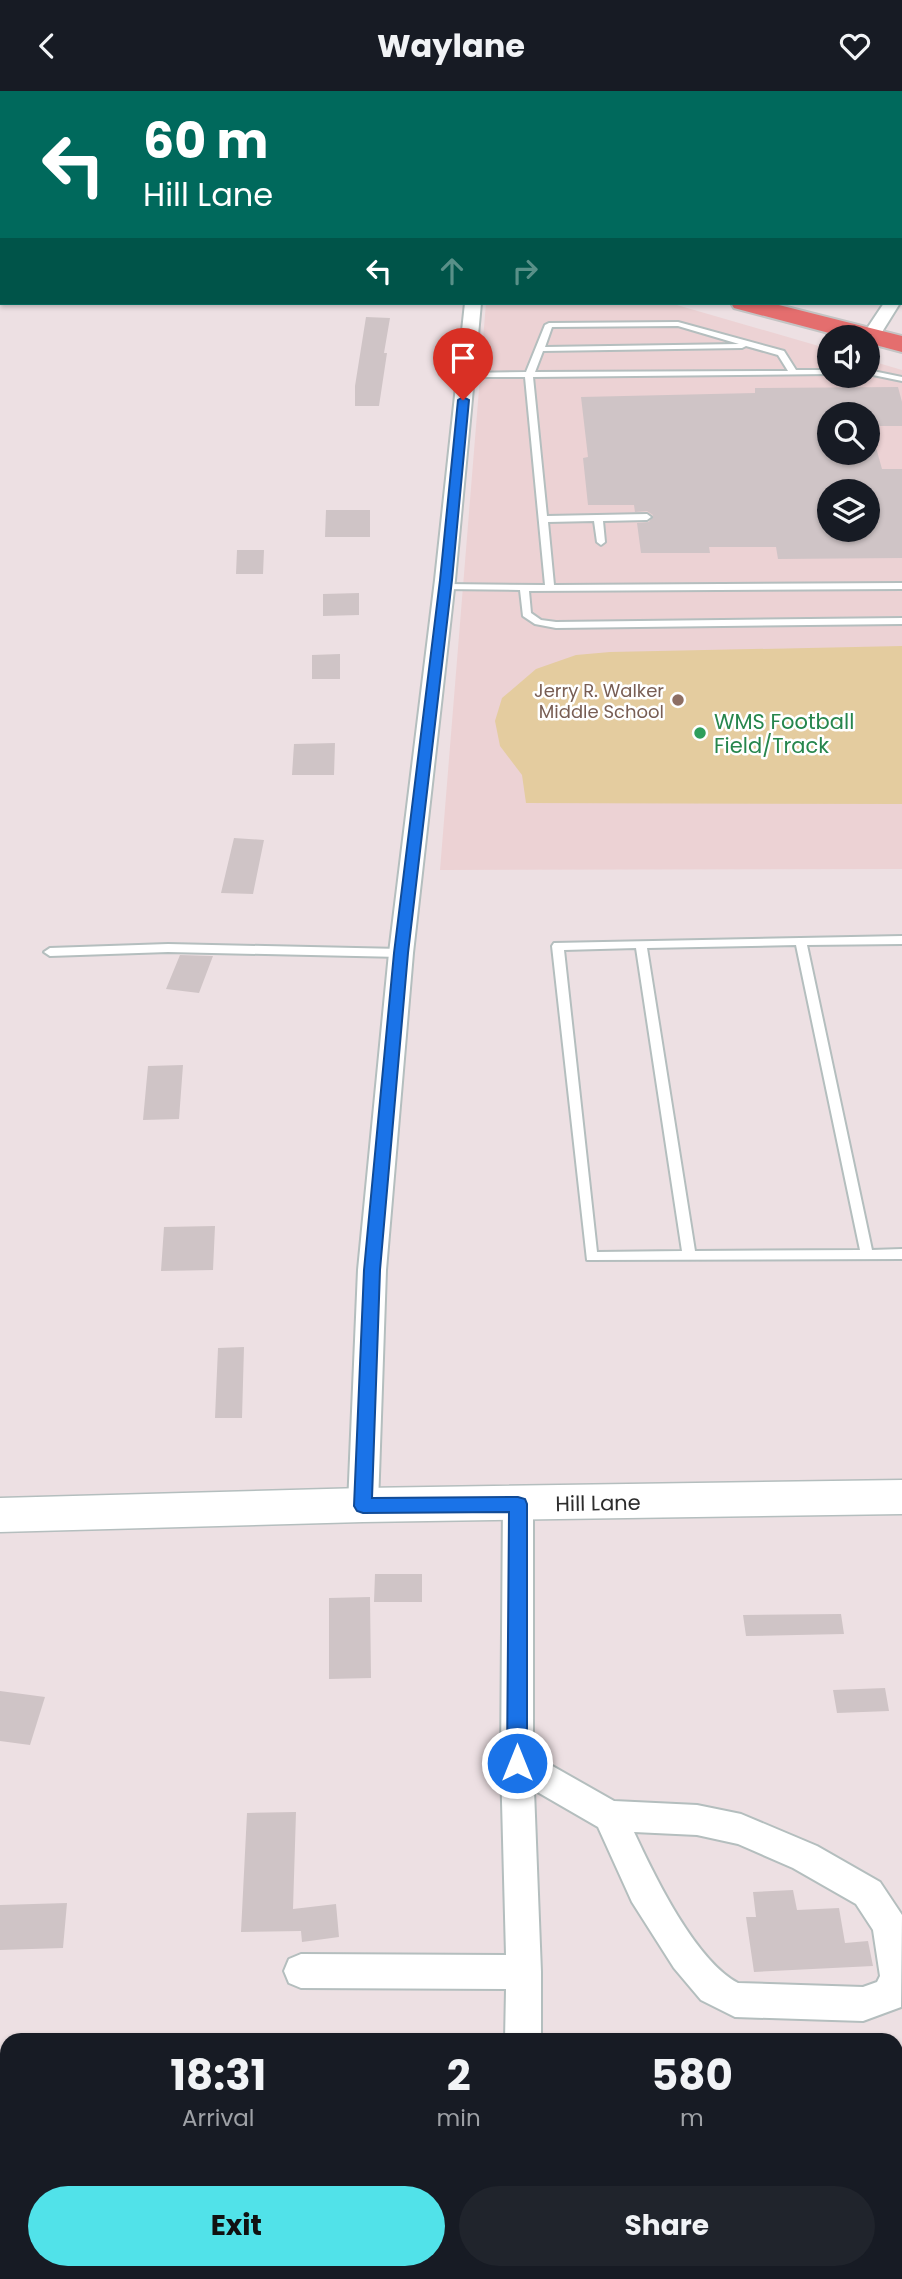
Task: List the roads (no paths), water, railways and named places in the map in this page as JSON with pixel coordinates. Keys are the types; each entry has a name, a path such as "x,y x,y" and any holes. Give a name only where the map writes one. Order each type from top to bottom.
{"main road":[{"path":"751,305 828,325"},
{"path":"880,338 902,344"}],"street":[{"path":"363,1506 372,1270 401,953 445,587 473,305"},
{"path":"878,325 891,305"},
{"name":"Hill Lane","path":"0,1515 902,1497"},
{"path":"518,1504 517,1763 524,1972 523,2033"},
{"path":"517,1763 610,1816 698,1820 741,1829 805,1857 868,1893 889,1925 898,1978 889,1995 863,2004 735,2000 713,1988 686,1956 644,1891 610,1816"},
{"path":"301,1971 524,1972"}],"lane":[{"path":"550,588 529,376 549,324 678,324 781,353 793,373"},
{"path":"540,349 757,346"},
{"path":"466,375 817,372"},
{"path":"880,374 902,379"},
{"path":"543,519 648,517"},
{"path":"598,518 601,542"},
{"path":"445,587 902,586"},
{"path":"524,588 526,614 538,622 556,625 902,621"},
{"path":"902,940 558,946 591,1257 902,1254"},
{"path":"801,942 867,1254"},
{"path":"641,945 689,1256"},
{"path":"50,951 168,948 401,953"}],"place":[{"name":"Jerry R. Walker Middle School","path":"678,700"},
{"name":"WMS Football Field/Track","path":"700,733"}]}
